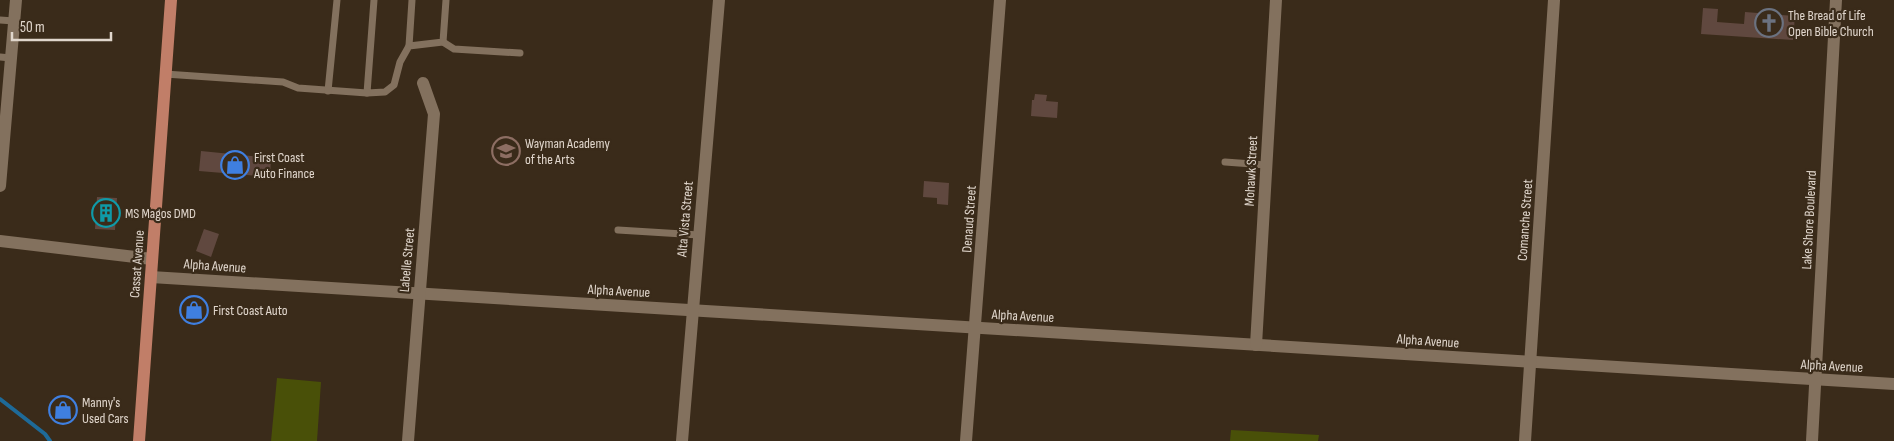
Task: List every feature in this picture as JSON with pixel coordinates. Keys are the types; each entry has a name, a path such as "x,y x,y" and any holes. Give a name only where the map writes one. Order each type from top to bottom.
{"main road":[{"name":"Cassat Avenue","path":"139,441 170,0"}],"street":[{"path":"0,186 6,58 14,21 16,0"},
{"name":"Alta Vista Street","path":"682,441 719,0"},
{"name":"Denaud Street","path":"966,441 1000,0"},
{"name":"Mohawk Street","path":"1256,345 1276,0"},
{"name":"Comanche Street","path":"1525,441 1554,0"},
{"name":"Lake Shore Boulevard","path":"1812,441 1836,0"},
{"name":"Labelle Street","path":"408,441 434,114 423,83"},
{"path":"0,241 152,259"},
{"name":"Alpha Avenue","path":"151,277 1894,384"}],"lane":[{"path":"328,90 337,0"},
{"path":"367,92 374,0"},
{"path":"165,74 283,82 298,88 385,92 394,85 400,62 409,46 412,0"},
{"path":"443,42 446,0"},
{"path":"0,20 14,21"},
{"path":"409,46 443,42 454,48 520,53"},
{"path":"1225,162 1266,165"},
{"path":"618,230 699,235"}],"green space":[{"path":"277,378 321,382 317,441 271,441"},
{"path":"1231,430 1319,435 1318,441 1230,441"}],"building":[{"name":"The Bread of Life Open Bible Church","path":"1703,8 1718,9 1717,22 1744,24 1745,12 1795,16 1793,40 1701,34"},
{"path":"1035,94 1047,95 1046,101 1058,102 1057,118 1031,116 1032,100 1034,100"},
{"name":"First Coast Auto Finance","path":"201,151 271,158 270,177 199,171"},
{"path":"924,181 949,183 948,205 937,204 937,198 923,197"},
{"name":"MS Magos DMD","path":"97,197 117,198 115,230 95,229"},
{"path":"204,229 219,234 211,257 196,251"},
{"name":"First Coast Auto","path":"183,302 205,305 205,317 181,316"}],"waterway":[{"path":"0,399 45,434 50,441"}],"place":[{"name":"The Bread of Life Open Bible Church","path":"1769,23"},
{"name":"Wayman Academy of the Arts","path":"506,151"},
{"name":"First Coast Auto Finance","path":"235,165"},
{"name":"MS Magos DMD","path":"106,213"},
{"name":"First Coast Auto","path":"194,310"},
{"name":"Manny's Used Cars","path":"63,410"}]}
